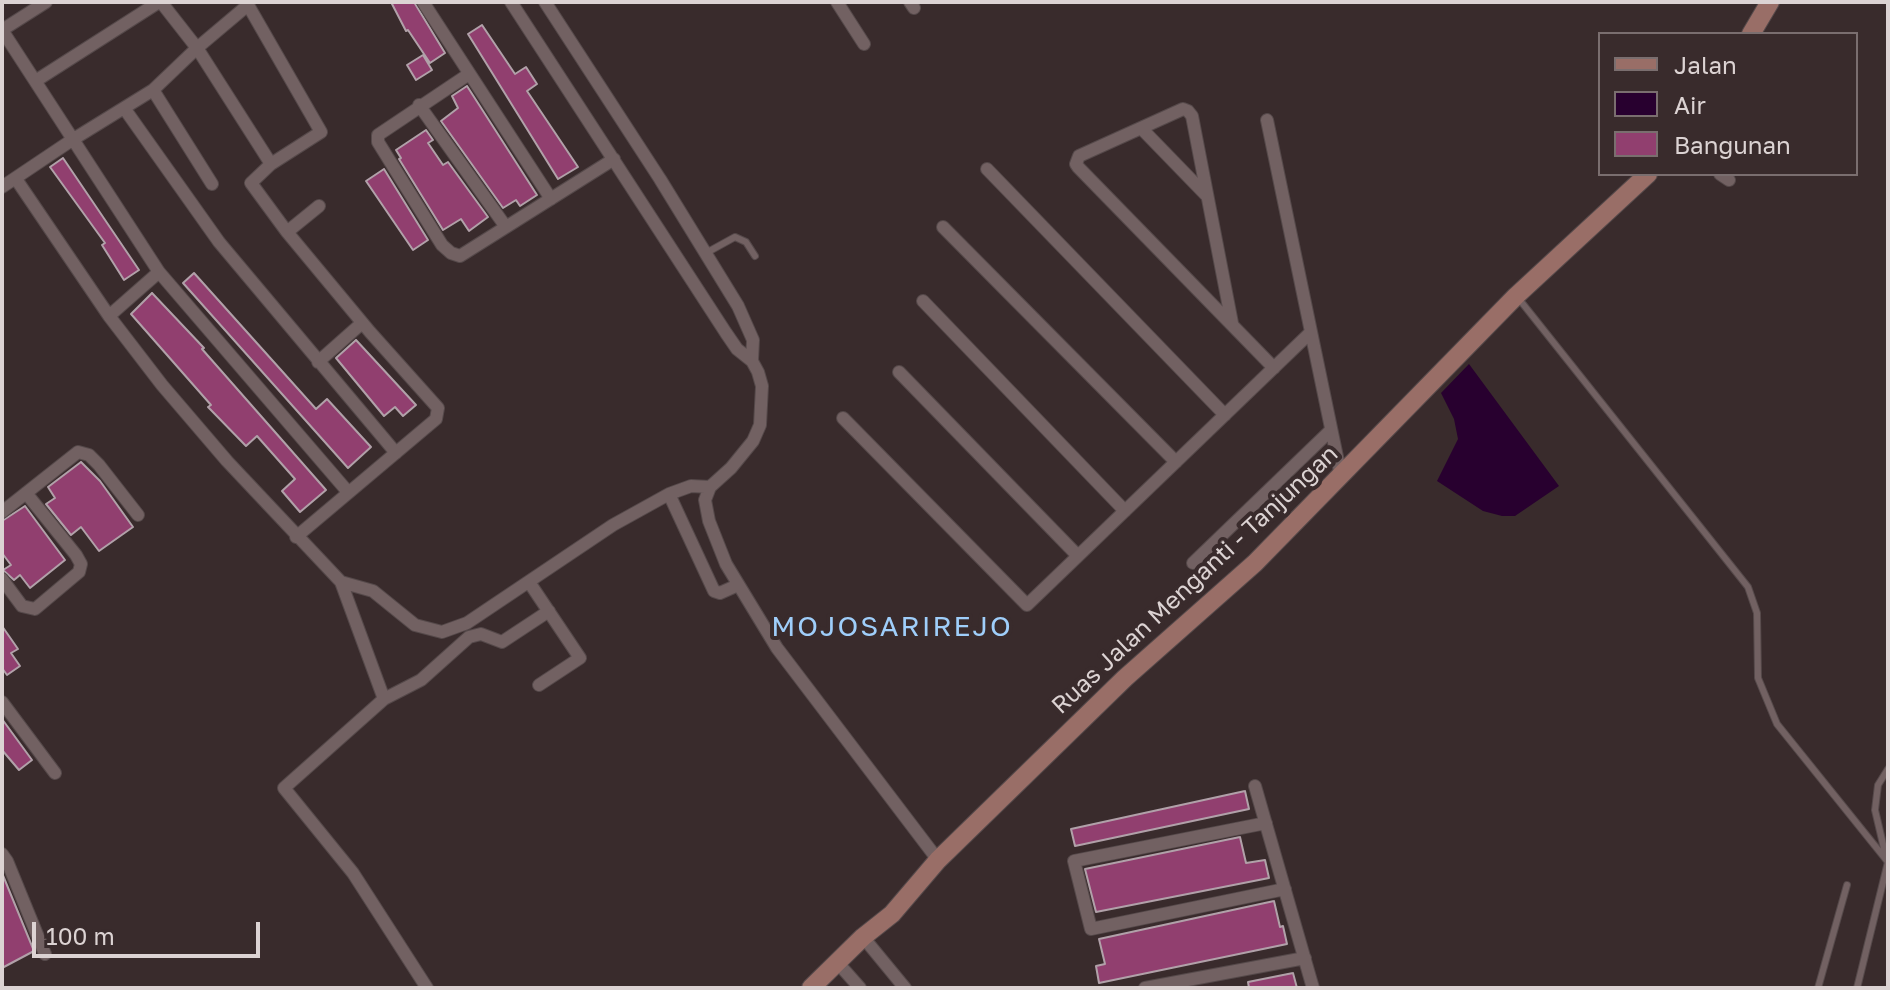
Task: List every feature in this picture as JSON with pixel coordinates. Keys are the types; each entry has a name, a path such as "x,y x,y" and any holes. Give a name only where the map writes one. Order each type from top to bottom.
{"main road":[{"path":"1752,32 1770,2"},
{"name":"Ruas Jalan Menganti - Tanjungan","path":"811,988 863,937 892,914 938,860 1125,678 1255,563 1516,296 1646,176"}],"street":[{"path":"46,2 2,30 159,272 348,492"},
{"path":"37,80 160,2 197,48 271,164"},
{"path":"423,2 551,199"},
{"path":"511,2 737,349 752,361"},
{"path":"545,2 706,253 738,306 753,340 752,361 762,386 760,425 753,441 710,487 705,500 709,521 726,564 777,648 938,860"},
{"path":"837,2 864,44"},
{"path":"2,187 153,90 248,5 321,132 271,164 251,183 362,323 438,408 436,419 296,537"},
{"path":"469,74 378,135 378,142 442,245 451,253 460,256 614,159"},
{"path":"153,90 212,184"},
{"path":"419,105 506,227"},
{"path":"124,108 219,242 396,453"},
{"path":"1232,323 1192,116 1188,111 1183,109 1079,156 1076,164 1274,368"},
{"path":"1267,120 1341,476"},
{"path":"1141,128 1206,195"},
{"path":"604,145 627,130"},
{"path":"987,169 1225,415"},
{"path":"16,179 109,316 162,385 296,537 341,582 384,699"},
{"path":"287,232 319,206"},
{"path":"943,227 1176,462"},
{"path":"109,316 159,272"},
{"path":"923,301 1125,511"},
{"path":"318,362 362,323"},
{"path":"843,418 1027,605 1311,332"},
{"path":"899,372 1078,556"},
{"path":"1193,563 1331,430"},
{"path":"2,512 78,452 89,455 99,465 138,515"},
{"path":"341,582 373,591 415,625 431,632 442,632 467,623 613,525 669,494 691,486 710,487"},
{"path":"2,579 22,606 35,609 79,572 81,564 76,555 26,493"},
{"path":"669,494 714,591 720,593 738,585"},
{"path":"529,582 580,658 539,685"},
{"path":"427,988 353,873 284,788 384,699 421,680 469,637 481,634 502,642 549,611"},
{"path":"442,632 450,654"},
{"path":"2,702 55,773"},
{"path":"1255,786 1313,988"},
{"path":"1266,823 1074,861 1091,929 1285,889"},
{"path":"2,854 45,954"},
{"path":"863,937 905,988"},
{"path":"1145,988 1305,958"},
{"path":"837,962 860,988"}],"lane":[{"path":"706,253 735,237 746,242 755,256"},
{"path":"1516,296 1748,587 1757,613 1758,678 1777,724 1888,862"},
{"path":"1857,988 1888,862 1875,810 1878,785 1888,769"},
{"path":"1818,988 1847,885"}],"water":[{"path":"1469,364 1559,486 1515,516 1483,511 1437,481 1458,439 1454,419 1441,393"}],"building":[{"path":"391,2 414,2 445,53 430,63 406,31"},
{"path":"482,25 515,74 526,67 537,84 527,91 578,167 558,179 468,34"},
{"path":"423,55 432,70 416,80 407,65"},
{"path":"467,86 537,195 520,206 516,200 503,208 441,121 458,108 452,96"},
{"path":"426,130 433,140 428,143 443,165 448,162 488,217 469,231 461,219 443,230 399,159 396,150"},
{"path":"63,158 139,270 124,280 102,245 105,243 50,167"},
{"path":"384,169 428,240 413,250 366,181"},
{"path":"194,273 316,409 327,399 371,447 348,468 183,283"},
{"path":"152,293 204,348 326,490 300,512 282,491 295,479 257,436 246,446 208,407 211,405 131,314"},
{"path":"356,340 416,405 403,416 395,407 384,416 336,358"},
{"path":"81,462 100,481 133,527 99,551 81,527 71,535 46,504 55,498 48,487"},
{"path":"25,506 65,560 30,588 20,575 14,580 3,570 11,565 2,553 2,521"},
{"path":"2,626 18,649 11,653 20,666 7,675 2,668"},
{"path":"2,719 32,760 19,770 2,750"},
{"path":"1245,791 1249,809 1075,846 1071,829"},
{"path":"1240,837 1246,863 1265,860 1269,878 1096,912 1085,869"},
{"path":"2,873 34,951 2,968"},
{"path":"1274,901 1287,944 1099,983 1096,966 1105,964 1099,939"},
{"path":"1293,973 1297,988 1249,988 1248,982"}],"district":[{"name":"MOJOSARIREJO","path":"892,627"}]}
